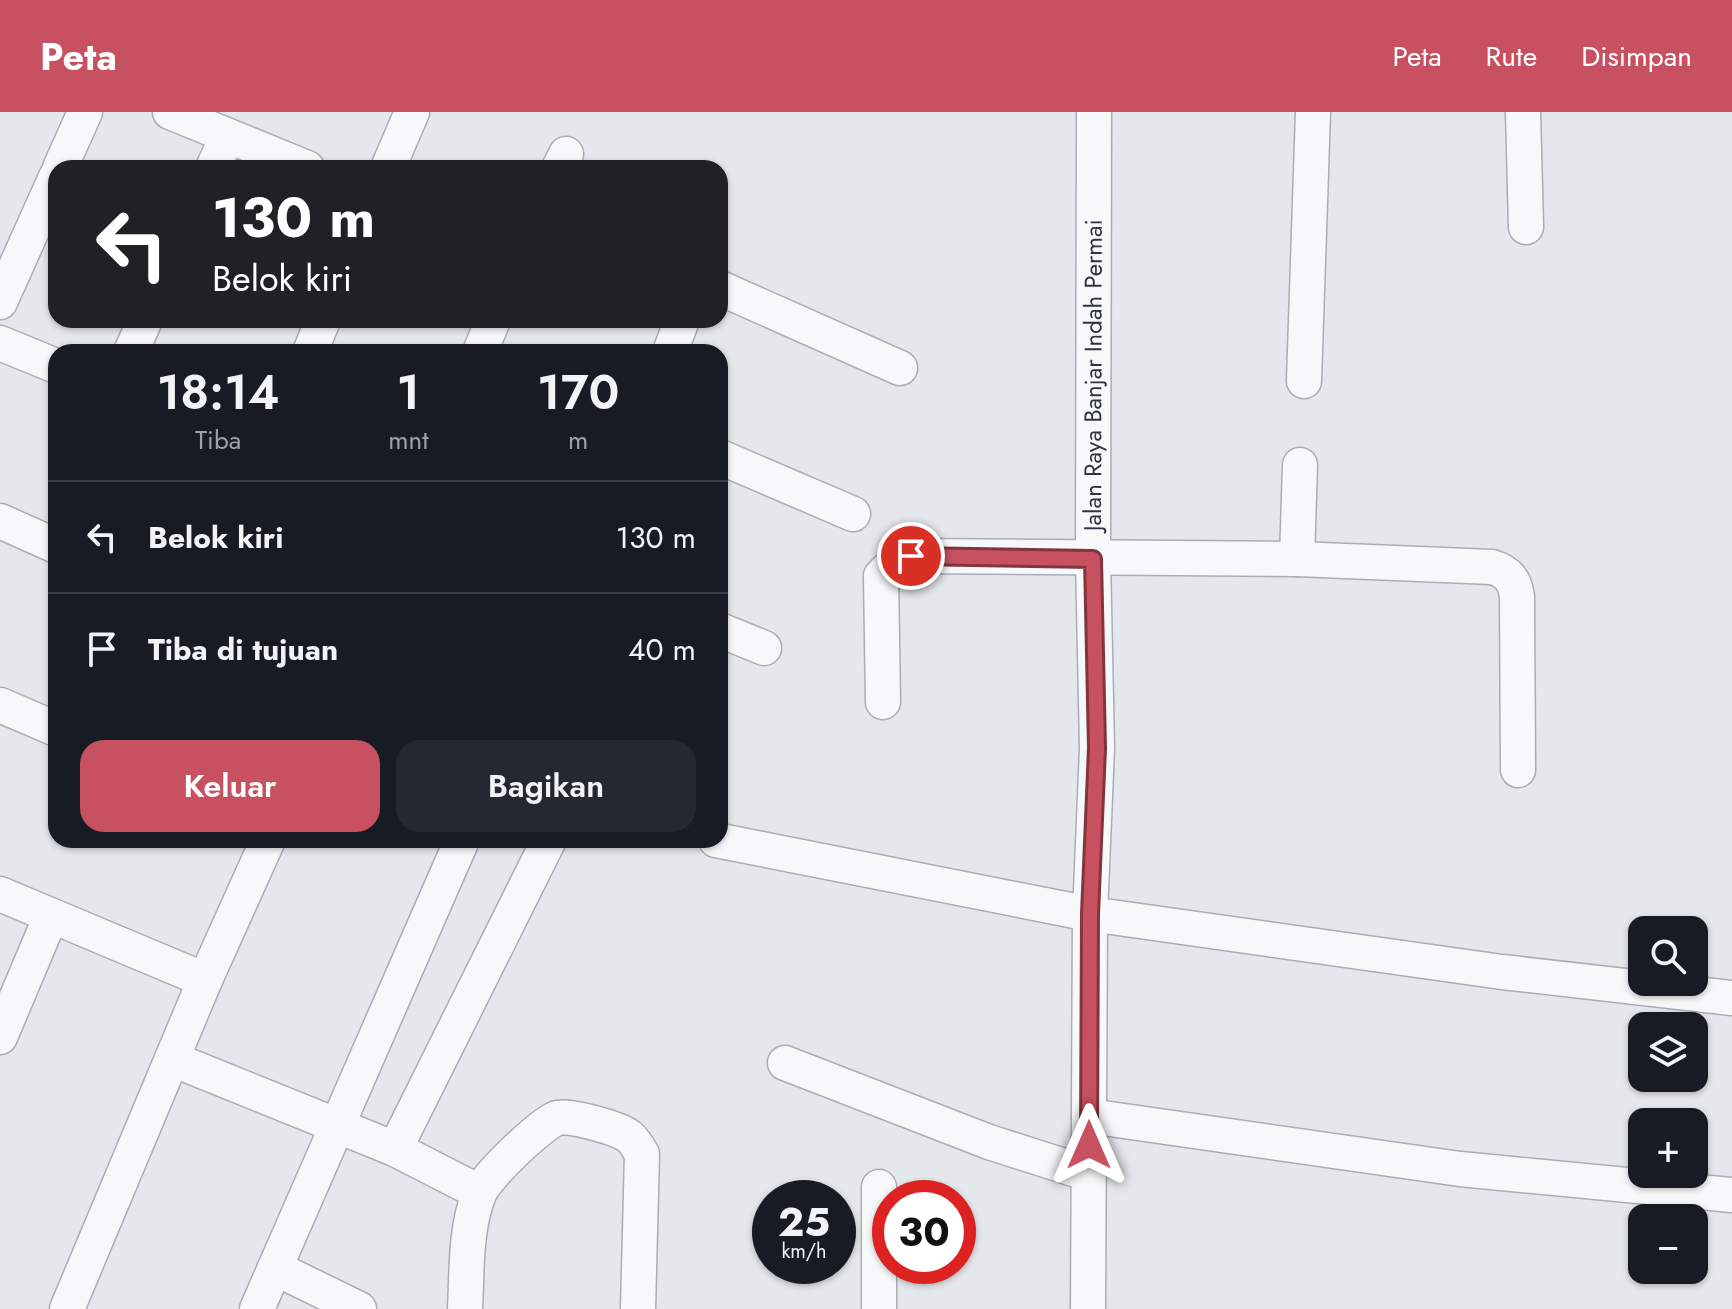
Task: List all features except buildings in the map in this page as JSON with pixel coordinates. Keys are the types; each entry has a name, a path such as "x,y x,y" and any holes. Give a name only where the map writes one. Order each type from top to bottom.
{"street":[{"path":"64,160 85,112"},
{"path":"170,112 286,160"},
{"path":"391,160 412,112"},
{"name":"Jalan Raya Banjar Indah Permai","path":"1088,1309 1090,914 1097,748 1093,559 1094,112"},
{"path":"1304,381 1313,112"},
{"path":"1523,112 1526,227"},
{"path":"217,160 227,137"},
{"path":"0,302 48,195"},
{"path":"728,292 900,368"},
{"path":"0,343 48,363"},
{"path":"728,460 853,514"},
{"path":"1297,559 1300,465"},
{"path":"0,521 48,538"},
{"path":"883,702 881,576 891,566 911,556 1297,559 1492,567 1508,575 1515,583 1517,597 1518,770"},
{"path":"728,633 764,648"},
{"path":"0,705 48,726"},
{"path":"728,842 1090,914 1502,972 1732,998"},
{"path":"67,1309 205,980 264,848"},
{"path":"257,1309 459,848"},
{"path":"395,1149 545,848"},
{"path":"0,894 205,980"},
{"path":"0,1037 51,916"},
{"path":"172,1059 395,1149 479,1192"},
{"path":"785,1063 989,1142 1089,1174"},
{"path":"465,1309 470,1237 479,1192 514,1152 556,1118 567,1116 628,1135 642,1154 638,1309"},
{"path":"1089,1116 1460,1169 1732,1195"},
{"path":"275,1268 359,1309"},
{"path":"879,1284 879,1309"}],"route":[{"path":"911,556 1093,559 1097,748 1090,914 1089,1145"}]}
